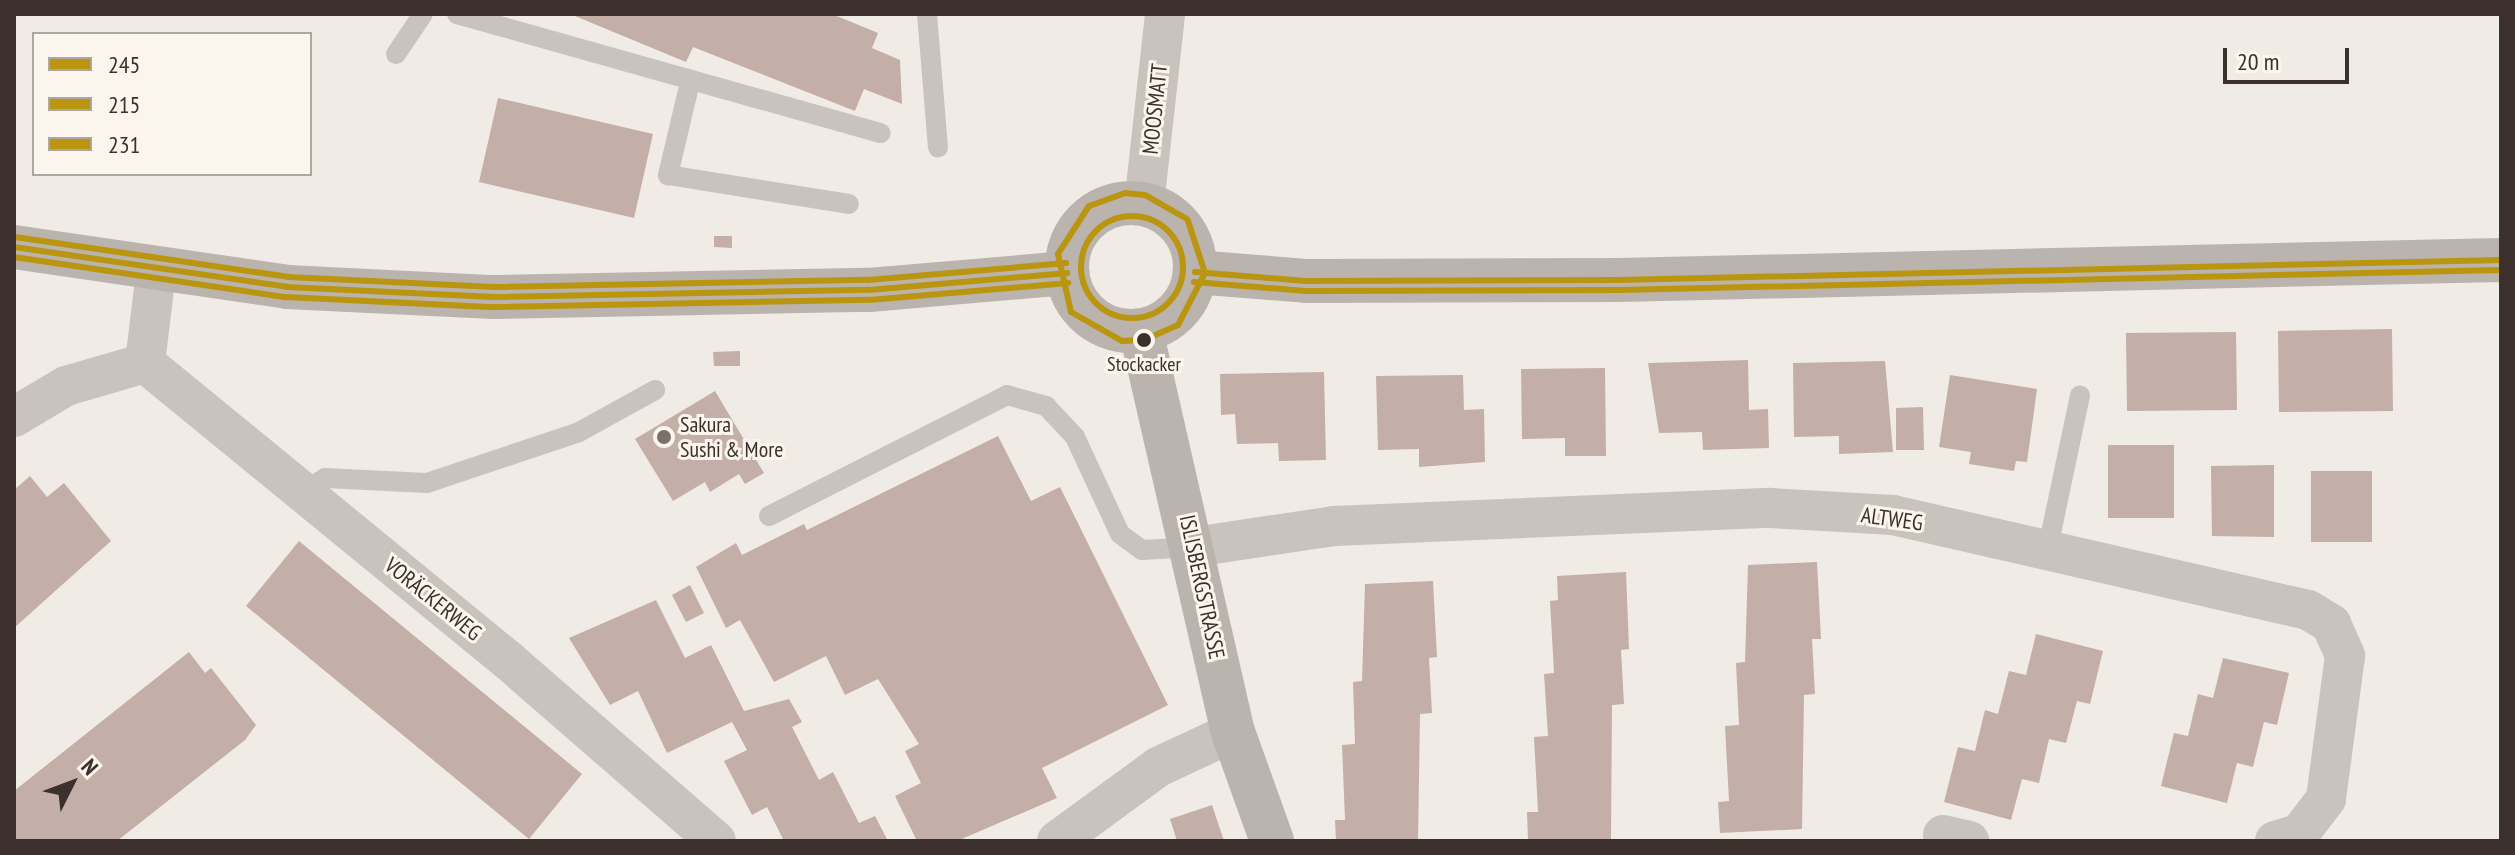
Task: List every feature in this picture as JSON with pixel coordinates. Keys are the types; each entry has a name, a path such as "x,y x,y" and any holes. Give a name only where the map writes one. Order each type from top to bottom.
{"street":[{"name":"MOOSMATT","path":"1144,205 1165,14"},
{"path":"1144,205 1180,227 1195,272 1184,304 1141,331 1091,318 1067,273 1073,240 1095,214 1144,205"},
{"path":"14,247 156,272 287,287 608,299 1067,273"},
{"path":"1195,272 1306,281 1619,280 2501,260"},
{"path":"14,417 66,386 145,363 156,272"},
{"name":"ISLISBERGSTRASSE","path":"1141,331 1194,547 1233,732 1272,841"},
{"name":"VORÄCKERWEG","path":"145,363 716,841"},
{"name":"ALTWEG","path":"1194,547 1334,526 1770,508 1893,515 2308,610 2331,624 2345,656 2326,799 2299,834 2275,841"},
{"path":"1057,841 1158,767 1233,732"}],"lane":[{"path":"396,54 423,14"},
{"path":"457,14 690,82 881,133"},
{"path":"927,14 938,148"},
{"path":"690,82 668,175 849,204"},
{"path":"302,492 325,478 427,483 579,432 655,390"},
{"path":"769,516 1007,395 1046,406 1075,437 1120,534 1142,550 1194,547"},
{"path":"2047,552 2080,395"}],"building":[{"path":"570,14 832,14 878,33 872,48 900,60 902,104 864,89 855,111 693,47 686,62"},
{"path":"498,98 653,134 634,218 479,182"},
{"path":"714,236 732,236 732,248 714,247"},
{"path":"2392,329 2393,411 2279,412 2278,331"},
{"path":"2236,332 2237,410 2127,411 2126,333"},
{"path":"740,351 740,366 714,366 713,352"},
{"path":"1748,360 1749,410 1768,409 1769,448 1703,450 1702,432 1659,433 1648,363"},
{"path":"1885,361 1893,452 1839,454 1839,436 1794,437 1793,363"},
{"path":"1605,368 1606,456 1565,456 1565,438 1522,439 1521,369"},
{"path":"1324,372 1326,460 1279,461 1278,443 1237,444 1235,414 1221,415 1220,374"},
{"path":"1463,375 1464,410 1484,409 1485,462 1419,467 1419,449 1378,450 1376,376"},
{"path":"1950,375 2037,389 2027,462 2016,461 2014,471 1969,464 1971,452 1939,447"},
{"path":"715,391 764,473 745,484 739,474 710,492 705,482 673,501 635,439"},
{"path":"1923,407 1924,450 1896,450 1896,408"},
{"path":"998,436 1031,501 1060,487 1168,705 1042,768 1057,798 957,841 917,841 895,796 921,783 905,751 919,744 878,679 845,695 826,656 774,682 740,620 726,628 696,567 736,543 742,555 804,524 807,530"},
{"path":"2108,445 2174,445 2174,518 2108,518"},
{"path":"2274,465 2274,537 2212,536 2211,466"},
{"path":"2311,471 2372,471 2372,542 2311,542"},
{"path":"30,476 47,497 64,483 111,541 14,628 14,490"},
{"path":"299,541 582,774 529,839 246,606"},
{"path":"1817,562 1821,639 1812,639 1815,694 1804,695 1802,829 1720,833 1718,802 1729,801 1725,726 1739,725 1736,663 1745,662 1748,565"},
{"path":"1626,572 1629,649 1621,650 1624,704 1612,705 1611,839 1528,841 1527,812 1538,812 1534,737 1548,736 1544,674 1554,673 1550,601 1558,600 1557,576"},
{"path":"1433,581 1437,657 1429,658 1432,713 1420,714 1418,841 1336,841 1335,820 1345,820 1342,745 1355,744 1353,682 1362,681 1365,584"},
{"path":"690,585 704,613 686,622 672,595"},
{"path":"656,600 685,658 711,645 744,711 789,699 802,722 792,727 819,780 833,772 859,823 875,816 888,841 784,841 767,807 752,815 724,761 747,750 732,722 667,753 638,691 610,705 569,638"},
{"path":"2036,634 2103,651 2090,704 2077,701 2066,743 2049,739 2039,783 2022,779 2011,820 1944,802 1958,747 1975,751 1985,710 1998,714 2009,671 2026,675"},
{"path":"189,652 205,673 211,668 256,725 245,740 117,841 14,841 14,791"},
{"path":"2223,658 2289,673 2277,725 2264,722 2253,767 2237,763 2227,803 2161,786 2174,733 2188,736 2198,694 2213,698"},
{"path":"1212,805 1224,841 1177,841 1170,819"}],"transit line":[{"name":"215","path":"1187,219 1145,195 1125,193 1089,206 1058,254 1071,312 1122,341 1144,340 1178,325 1205,273 1188,221"},
{"name":"231","path":"1132,216 1152,220 1168,231 1179,247 1183,267 1179,287 1168,303 1152,314 1132,318 1112,314 1096,303 1085,287 1081,267 1085,247 1096,231 1112,220 1132,216"},
{"name":"231","path":"15,237 288,277 494,287 868,280 1066,263"},
{"name":"245","path":"14,247 287,287 494,297 869,290 1067,273"},
{"name":"215","path":"14,257 286,297 494,307 869,300 1068,283"},
{"name":"245","path":"1195,272 1306,281 1619,280 2501,260"},
{"name":"215","path":"1194,282 1306,291 1619,290 2501,270"}],"place":[{"name":"Stockacker","path":"1144,340"},
{"name":"Sakura Sushi & More","path":"664,437"}]}
